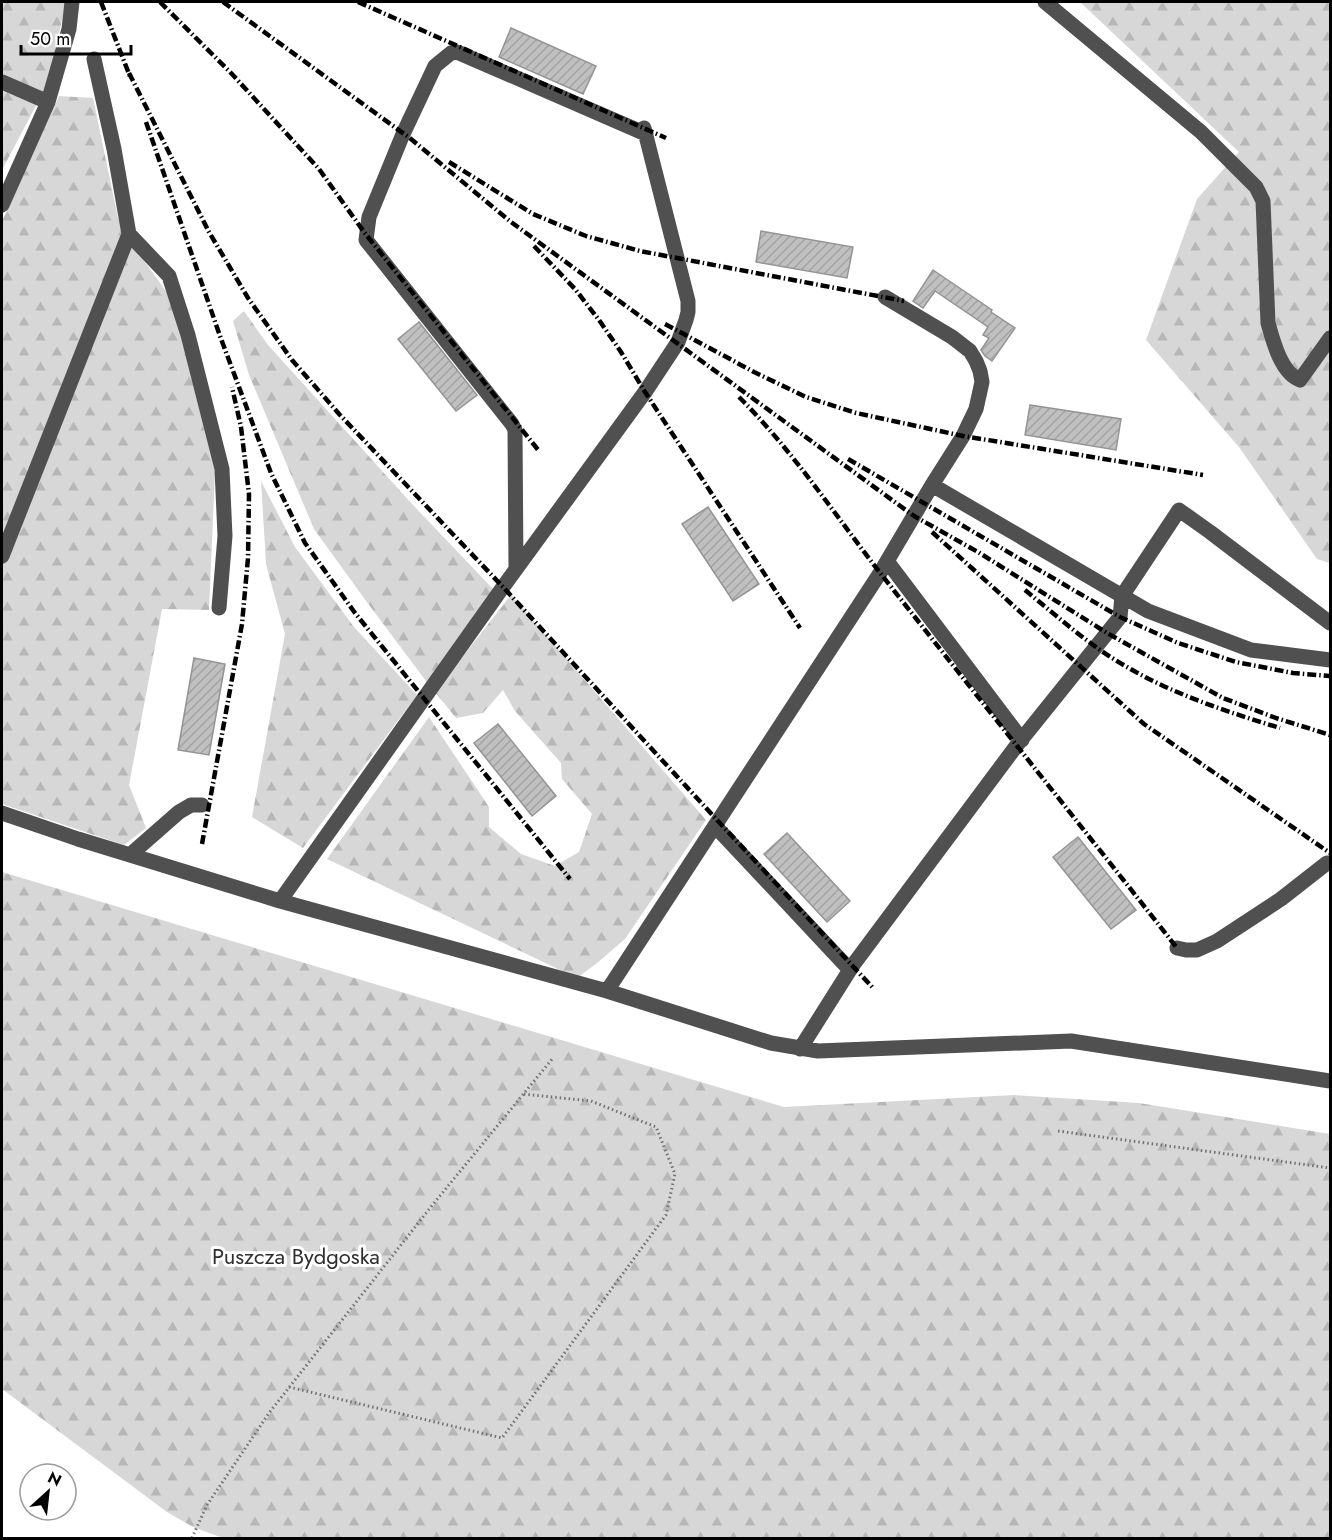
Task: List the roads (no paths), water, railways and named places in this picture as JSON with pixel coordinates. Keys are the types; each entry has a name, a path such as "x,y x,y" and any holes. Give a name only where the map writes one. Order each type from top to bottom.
{"lane":[{"path":"2,205 48,102 69,29 72,2"},
{"path":"1045,2 1201,132 1256,187 1263,201 1268,323 1285,369 1300,380 1330,338"},
{"path":"279,901 645,392 678,342 687,320 688,301 645,131 457,52 451,53 435,66 403,134 369,217 366,240 515,430 516,569"},
{"path":"2,556 129,234 114,149 94,59"},
{"path":"2,82 48,102"},
{"path":"129,234 169,276 188,335 222,469 225,536 219,608"},
{"path":"607,991 887,561 970,424 980,396 982,382 980,371 970,351 962,343 885,297"},
{"path":"932,484 1148,611 1251,650 1330,660"},
{"path":"800,1048 850,970 1022,740 1120,617 1122,596 1179,510 1330,623"},
{"path":"887,561 1022,740"},
{"path":"130,855 178,812 191,805 202,805"},
{"path":"2,813 279,901 607,991 771,1043 818,1052 1071,1041 1330,1082"},
{"path":"715,826 850,970"},
{"path":"1177,948 1197,950 1217,942 1330,863"}],"railway":[{"path":"101,2 131,79"},
{"path":"160,2 231,73 319,169 364,232 539,451"},
{"path":"223,2 411,139 511,222 914,516 978,552 1107,633 1223,698 1330,735"},
{"path":"358,2 666,138"},
{"path":"129,73 209,232 248,298 292,360 340,415 503,587 874,989"},
{"path":"146,122 220,336 271,473 305,543 355,613 570,879"},
{"path":"449,162 533,214 586,236 640,251 904,301"},
{"path":"534,246 575,289 599,320 800,628"},
{"path":"665,324 806,397 856,413 963,436 1203,475"},
{"path":"202,844 242,624 248,558 249,494 241,427 232,387"},
{"path":"739,397 796,461 881,574 1177,948"},
{"path":"848,459 1120,617 1178,643 1236,662 1293,673 1330,676"},
{"path":"932,532 1144,724 1330,853"},
{"path":"1025,590 1100,650 1145,677 1202,702 1280,728"}],"park label":[{"name":"Puszcza Bydgoska","path":"296,1256"}]}
